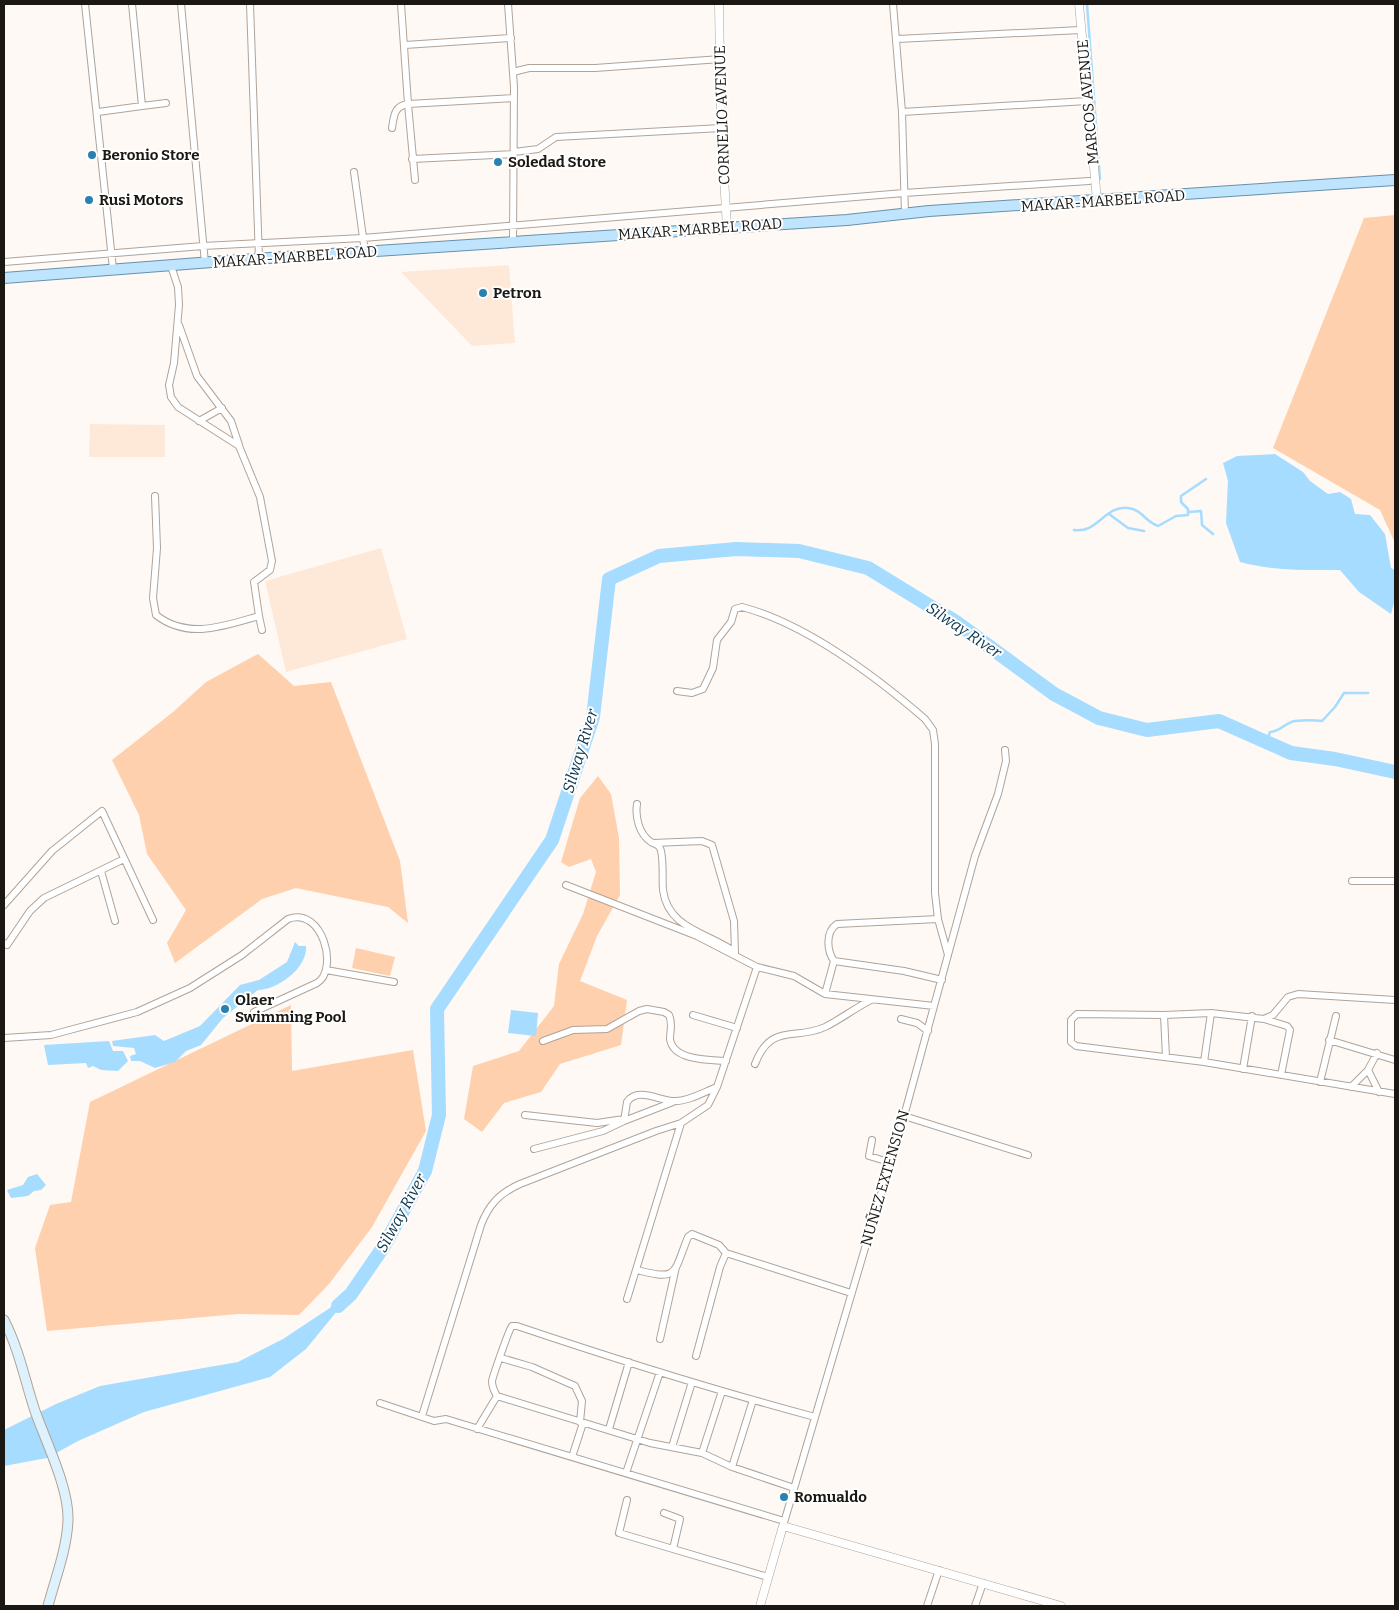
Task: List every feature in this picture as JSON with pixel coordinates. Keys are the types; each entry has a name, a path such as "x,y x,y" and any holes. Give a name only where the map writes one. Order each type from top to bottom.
{"main road":[{"name":"MAKAR-MARBEL ROAD","path":"4,278 1395,180"},
{"path":"4,1320 17,1350 34,1408 65,1497 68,1523 48,1606"}],"street":[{"path":"85,4 98,112 113,269"},
{"path":"132,4 142,106"},
{"path":"181,4 205,263"},
{"path":"250,4 259,259"},
{"path":"401,4 415,180"},
{"path":"508,4 514,98 513,242"},
{"name":"CORNELIO AVENUE","path":"719,4 721,128 727,227"},
{"path":"894,4 902,112 905,214"},
{"name":"MARCOS AVENUE","path":"1079,4 1097,200"},
{"path":"896,39 1081,30"},
{"path":"405,45 511,38"},
{"path":"513,72 529,68 595,68 720,59"},
{"path":"392,128 396,111 399,107 408,104 514,98"},
{"path":"902,112 1087,101"},
{"path":"98,112 166,103"},
{"path":"412,159 514,153 538,149 551,138 556,137 721,128"},
{"path":"354,172 365,252"},
{"path":"4,262 203,246 363,238 513,224 726,210 904,193 1089,181"},
{"path":"171,266 178,287 179,324 169,391 178,407 239,446"},
{"path":"179,324 197,376 231,421 260,497 272,561 270,570 254,582 262,630"},
{"path":"199,421 222,408"},
{"path":"155,496 157,548 154,598 156,615 167,623 180,628 205,630 259,616"},
{"path":"677,691 692,693 703,689 713,668 718,640 731,622 735,609 742,608 790,624 861,670 925,720 933,730 935,744 935,884 938,919 948,957"},
{"name":"NUÑEZ EXTENSION","path":"760,1606 904,1116 975,856 998,794 1006,761 1005,750"},
{"path":"637,804 638,826 661,852 664,896 674,918 756,967 794,976 825,994 934,1006"},
{"path":"4,905 52,851 94,817 106,821 153,920"},
{"path":"653,843 702,841 712,845 734,921 735,954"},
{"path":"5,946 37,902 69,884 124,859"},
{"path":"101,871 115,921"},
{"path":"1352,881 1395,881"},
{"path":"566,885 689,933 735,954"},
{"path":"4,1038 51,1035 138,1012 190,988 242,955 294,917 308,919 318,928 326,952 324,977 317,983 254,1012"},
{"path":"825,994 834,961 828,952 828,945 832,929 837,924 938,919"},
{"path":"834,961 904,970 942,980"},
{"path":"422,1416 481,1225 492,1203 507,1190 520,1184 656,1130 681,1123 708,1105 717,1087 756,967"},
{"path":"326,970 394,982"},
{"path":"1264,1019 1273,1015 1288,997 1298,994 1395,1000"},
{"path":"755,1064 762,1048 772,1040 784,1035 824,1027 872,1000"},
{"path":"542,1041 573,1030 607,1029 638,1010 656,1009 669,1016 672,1022 670,1041 678,1052 689,1056 726,1061"},
{"path":"1281,1075 1290,1030 1287,1026 1264,1019 1252,1016 1211,1013 1164,1015 1076,1014 1071,1020 1071,1042 1076,1046 1204,1062 1378,1092 1395,1094"},
{"path":"1204,1062 1211,1013"},
{"path":"693,1015 737,1028"},
{"path":"1164,1015 1166,1057"},
{"path":"1243,1069 1252,1016"},
{"path":"1320,1082 1336,1016"},
{"path":"901,1019 917,1023 928,1031"},
{"path":"1329,1040 1395,1060"},
{"path":"1351,1087 1368,1070 1377,1053"},
{"path":"1368,1070 1378,1092"},
{"path":"534,1149 603,1131 624,1120 717,1087"},
{"path":"624,1120 627,1102 633,1096 646,1096 674,1102"},
{"path":"525,1115 597,1123 624,1120"},
{"path":"904,1116 1028,1155"},
{"path":"627,1300 681,1123"},
{"path":"872,1140 869,1156 890,1162"},
{"path":"660,1339 676,1267 688,1237 692,1234 719,1244 726,1252 852,1293"},
{"path":"696,1356 720,1267 726,1252"},
{"path":"637,1270 663,1276 676,1267"},
{"path":"497,1396 492,1382 509,1330 514,1325 692,1382 815,1417"},
{"path":"501,1358 532,1367 575,1386 582,1401 582,1422 572,1457"},
{"path":"609,1429 629,1362"},
{"path":"626,1473 660,1372"},
{"path":"672,1447 692,1382"},
{"path":"702,1453 722,1391"},
{"path":"477,1429 497,1396"},
{"path":"497,1396 639,1439 702,1453 732,1467 794,1488"},
{"path":"732,1467 753,1400"},
{"path":"380,1403 434,1421 446,1419 626,1473 784,1524 1061,1606"},
{"path":"627,1500 619,1533 768,1577"},
{"path":"664,1513 680,1519 673,1549"},
{"path":"927,1606 939,1570"},
{"path":"975,1606 983,1583"}],"shaded area":[{"path":"1395,215 1395,543 1380,510 1273,448 1364,218"},
{"path":"509,265 515,343 472,346 401,272"},
{"path":"90,424 165,425 165,457 89,457"},
{"path":"381,548 407,639 286,672 265,581"},
{"path":"258,654 294,686 331,682 400,861 408,923 388,907 296,888 262,899 175,963 167,943 186,910 147,854 139,815 112,760 173,712 206,682"},
{"path":"598,776 611,794 619,838 620,895 597,936 580,981 627,1000 621,1045 560,1064 541,1092 504,1103 482,1132 464,1119 473,1066 519,1051 554,1006 559,964 583,914 596,872 591,859 569,867 561,862 580,798"},
{"path":"356,948 395,957 390,976 352,968"},
{"path":"291,1005 292,1071 413,1050 426,1131 372,1227 329,1284 299,1315 238,1314 47,1331 35,1248 50,1205 71,1202 90,1102"}],"water":[{"path":"1275,454 1303,472 1310,481 1328,494 1340,492 1351,499 1355,514 1370,515 1385,534 1391,568 1395,570 1395,599 1391,614 1359,592 1340,570 1277,568 1240,562 1226,523 1228,481 1223,463 1237,456"},
{"name":"Olaer Swimming Pool","path":"295,942 299,946 306,946 302,962 297,970 282,982 266,989 258,990 223,1018 201,1045 186,1051 175,1062 155,1068 140,1061 131,1061 130,1056 136,1054 134,1048 113,1046 112,1041 155,1035 164,1041 200,1026 240,985 259,980 287,962"},
{"path":"511,1010 538,1013 536,1036 508,1033"},
{"path":"109,1041 113,1051 123,1051 128,1061 118,1071 101,1070 93,1066 88,1068 86,1063 48,1065 44,1045"},
{"path":"37,1174 46,1185 41,1190 34,1191 28,1196 11,1198 7,1190 23,1185 28,1177"},
{"path":"351,1294 306,1349 270,1377 144,1412 78,1441 47,1458 4,1466 4,1430 56,1404 100,1386 238,1362 283,1339"}],"waterway":[{"path":"1087,4 1100,179"},
{"path":"1074,530 1089,528 1120,508 1133,509 1158,526 1176,516 1188,515 1188,509 1181,502 1181,496 1206,479"},
{"path":"1189,512 1201,511 1202,525 1213,534"},
{"path":"1109,514 1128,528 1144,531"},
{"name":"Silway River","path":"338,1306 351,1294 384,1246 425,1171 439,1115 437,1009 552,840 593,717 609,579 659,556 736,549 799,551 868,568 956,622 1054,694 1099,718 1147,730 1219,721 1291,753 1335,759 1395,772"},
{"path":"1265,746 1270,732 1274,732 1292,722 1306,720 1322,721 1335,707 1344,693 1368,693"}],"place":[{"name":"Beronio Store","path":"92,155"},
{"name":"Soledad Store","path":"498,162"},
{"name":"Rusi Motors","path":"89,200"},
{"name":"Petron","path":"483,293"},
{"name":"Olaer Swimming Pool","path":"225,1009"},
{"name":"Romualdo","path":"784,1497"}]}
